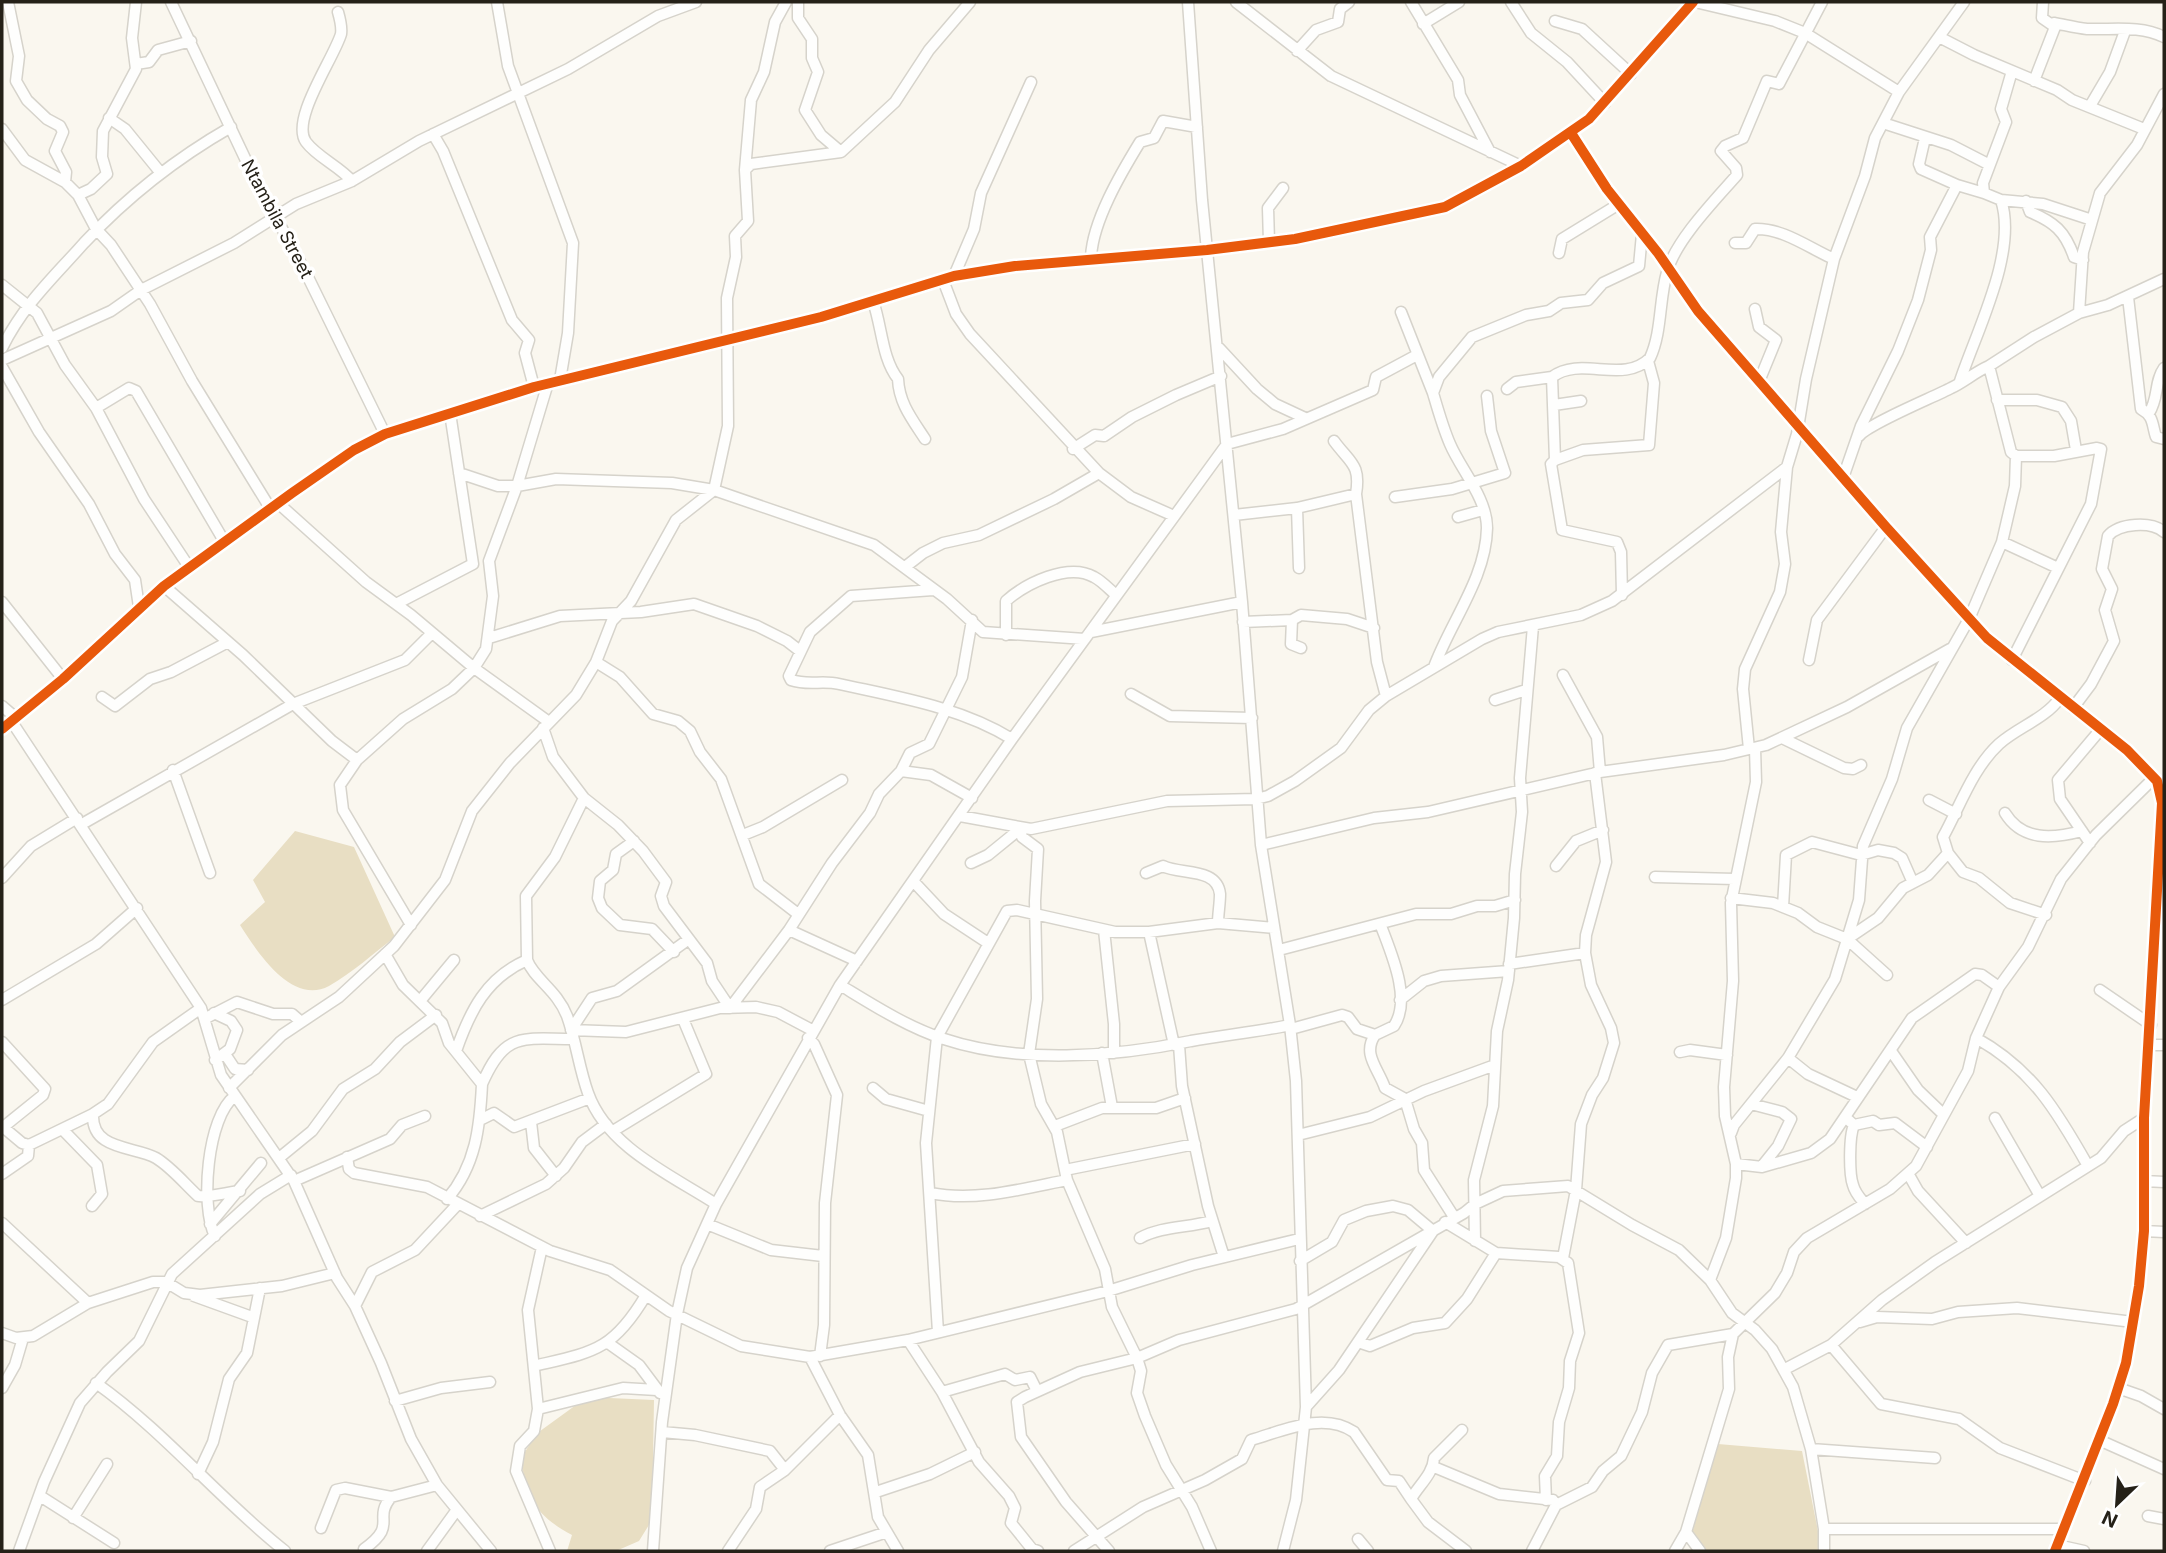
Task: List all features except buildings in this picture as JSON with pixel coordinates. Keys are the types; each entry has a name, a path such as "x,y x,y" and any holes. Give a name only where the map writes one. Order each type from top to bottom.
{"street":[{"path":"8,2 19,56 16,81 39,113 60,126 62,132 55,151 66,172 65,182"},
{"path":"78,195 91,189 107,174 102,142 108,118 129,87 136,64 132,38 136,2"},
{"name":"Ntambila Street","path":"171,2 275,217 385,434"},
{"path":"497,2 508,66 573,243 568,333 560,380"},
{"path":"2,360 111,311 141,290 234,243 296,204 352,181 433,134 568,69 658,16 696,2"},
{"path":"215,1236 210,1224 206,1197 211,1143 232,1092 248,1070 300,1021 339,997 411,925 449,873 472,811 546,725 576,695 596,662 609,626 622,613 676,520 714,490 727,435 727,298 736,257 735,236 748,221 744,170 753,91 764,72 775,22 786,2"},
{"path":"798,2 798,18 812,39 812,58 818,72 805,110 821,135 841,152"},
{"path":"744,170 751,164 841,152 895,102 929,50 970,2"},
{"path":"1188,2 1207,250 1219,348 1252,718 1256,799 1273,928 1291,1027 1298,1135 1306,1425 1296,1500 1283,1551"},
{"path":"1236,2 1331,76 1521,166"},
{"path":"1297,51 1316,30 1338,22 1340,9 1349,2"},
{"path":"1412,2 1458,80 1460,95 1490,152"},
{"path":"1423,24 1459,2"},
{"path":"1511,2 1531,33 1567,62 1605,103"},
{"path":"2,729 63,680 164,586 274,505 354,450 385,434 548,383 729,340 954,276 1016,266 1207,250 1269,242 1433,211 1471,196 1571,133 1605,103 1694,2 1775,21 1805,33 1899,92"},
{"path":"1622,594 1621,552 1617,542 1562,530 1551,464 1583,450 1649,445 1654,383 1648,361 1656,341 1667,270 1672,258 1737,175 1736,168 1724,158 1721,151 1725,146 1743,138 1767,81 1779,83 1822,2"},
{"path":"1710,1280 1726,1238 1737,1164 1725,1116 1733,981 1731,898 1756,782 1743,689 1745,669 1780,592 1785,564 1781,532 1787,467 1834,259 1883,123 1899,92 1964,2"},
{"path":"2043,2 2042,18 2054,23 2125,31 2153,31 2164,37"},
{"path":"338,12 342,32 313,93 302,128 307,143 339,166 352,181"},
{"path":"1555,20 1581,29 1631,74"},
{"path":"2034,80 2055,27 2054,23"},
{"path":"2090,106 2110,72 2125,31"},
{"path":"1940,37 2144,129"},
{"path":"136,64 149,62 158,50 191,41"},
{"path":"1984,193 1983,183 1988,164 2006,122 2001,109 2012,71"},
{"path":"954,276 974,229 981,193 1031,82"},
{"path":"2079,313 2083,260 2092,220 2105,182 2128,159 2164,94"},
{"path":"108,118 125,129 160,172"},
{"path":"1091,258 1092,246 1115,187 1140,142 1154,138 1163,121 1197,127"},
{"path":"1883,123 1951,145 1988,164"},
{"path":"2,348 27,306 96,229 160,172 231,127"},
{"path":"2,130 25,160 65,182 78,195 96,229 141,290 192,381 274,505 546,725 553,757 583,798 634,841 666,882 662,900 707,963 712,981 730,1007"},
{"path":"1571,133 1619,204 1698,311 1969,619 2012,660 2160,779 2162,803 2144,1118 2144,1231 2133,1322 2118,1388 2085,1481 2056,1548 2084,1551"},
{"path":"433,134 443,151 512,320 529,340 525,353 534,387"},
{"path":"1926,138 1919,164 1922,169 1957,186 2001,200 2026,201 2092,220"},
{"path":"1844,475 1856,439 1918,300 1931,250 1930,237 1957,186"},
{"path":"1269,242 1268,208 1283,188"},
{"path":"1960,381 1973,341 1982,326 2000,262 2005,226 2001,200"},
{"path":"2026,201 2030,212 2056,223 2069,241 2074,257 2083,260"},
{"path":"1559,253 1562,239 1619,204"},
{"path":"1735,243 1746,243 1755,229 1765,229 1777,231 1834,259"},
{"path":"1433,393 1439,377 1472,337 1526,315 1549,311 1561,303 1588,300 1603,284 1639,266 1642,234"},
{"path":"1856,439 1862,432 1909,410 1918,402 1952,388 2034,337 2079,313 2128,297 2164,279"},
{"path":"943,280 956,314 970,334 1073,449 1131,497 1174,516"},
{"path":"2,285 37,313 50,339 96,408 144,499 189,567"},
{"path":"2128,297 2141,409 2149,413 2156,437 2164,439"},
{"path":"873,301 882,327 888,368 898,379 898,392 904,407 925,439"},
{"path":"1755,309 1759,327 1776,340 1760,379"},
{"path":"1401,313 1433,393 1450,445 1483,510 1487,528 1478,571 1434,667"},
{"path":"1219,348 1257,389 1275,404 1305,418"},
{"path":"653,1551 662,1432 662,1394 687,1268 716,1204 840,985 1012,739 1227,444 1283,429 1373,390 1376,377 1417,355"},
{"path":"1507,389 1516,382 1552,377 1573,369 1614,371 1648,361"},
{"path":"1989,366 2011,452 2016,456 2054,456 2076,450 2101,449 2091,504 2012,660"},
{"path":"2,367 39,432 89,504 115,554 135,580 139,607"},
{"path":"2149,413 2157,400 2157,377 2164,368"},
{"path":"1073,449 1095,435 1104,436 1132,417 1221,376"},
{"path":"1552,377 1555,460"},
{"path":"411,925 340,805 342,779 358,760 403,719 438,699 474,668 489,638 493,596 489,561 517,486 548,383"},
{"path":"96,408 129,388 135,391 224,541"},
{"path":"1395,497 1471,484 1506,473 1491,431 1487,396"},
{"path":"1997,400 2037,400 2062,407 2071,421 2076,450"},
{"path":"1554,405 1581,401"},
{"path":"450,413 473,564"},
{"path":"1334,442 1343,454 1350,457 1359,475 1356,494 1385,696"},
{"path":"1731,1133 1734,1125 1788,1058 1835,979 1859,900 1861,855 1892,779 1907,728 1969,619 2003,542 2015,486 2016,456"},
{"path":"960,816 1020,829 1045,828 1181,799 1256,799 1280,791 1341,748 1369,710 1385,696 1493,633 1581,615 1622,594 1787,467"},
{"path":"459,473 498,486 517,486 556,479 672,483 714,490 861,540 905,567 983,632 1006,635 1088,636 1242,602"},
{"path":"905,567 933,548 979,535 1054,499 1099,473"},
{"path":"1234,515 1297,508 1356,494"},
{"path":"1297,508 1299,568"},
{"path":"1458,517 1483,510"},
{"path":"2073,708 2091,684 2114,641 2105,610 2112,589 2102,569 2108,536 2122,527 2151,525 2164,532"},
{"path":"1809,660 1817,620 1886,527"},
{"path":"2003,542 2058,568"},
{"path":"396,604 473,564 489,561"},
{"path":"1006,635 1006,601 1016,592 1052,575 1078,573 1093,576 1116,595"},
{"path":"164,586 358,760"},
{"path":"933,590 851,596 810,632 789,676 791,680 813,685 839,684 949,710 982,721 1012,739"},
{"path":"2,602 63,680"},
{"path":"489,638 560,617 694,604 757,626 787,640 800,651"},
{"path":"1243,622 1292,620 1301,615 1347,619 1374,628"},
{"path":"1292,620 1291,643 1301,648"},
{"path":"730,1007 789,930 797,914 870,813 878,794 901,771 910,753 929,744 949,710 966,666 972,621"},
{"path":"1475,1241 1475,1180 1493,1106 1497,1031 1509,967 1521,825 1519,789 1533,626"},
{"path":"2,878 31,846 293,704 405,660 432,633"},
{"path":"102,696 115,706 150,679 171,672 228,642"},
{"path":"1261,845 1374,818 1429,812 1597,772 1752,748 1784,739 1906,675 1951,648"},
{"path":"596,662 620,677 653,714 678,721 690,731 700,752 720,779 759,884 797,914"},
{"path":"1563,675 1597,737 1597,772 1606,862 1586,935 1585,953 1591,985 1611,1028 1614,1043 1603,1078 1592,1095 1581,1124 1576,1189 1563,1258"},
{"path":"1495,701 1526,690"},
{"path":"1131,694 1170,716 1252,718"},
{"path":"2046,915 2010,903 1979,878 1963,872 1948,853 1942,837 1971,781 2000,743 2049,711 2060,698"},
{"path":"2,706 14,720 207,1013 232,1092 292,1178 335,1273 355,1307 395,1401 437,1485 491,1551"},
{"path":"2090,843 2060,799 2058,780 2101,729"},
{"path":"1784,739 1843,768 1853,769 1861,765"},
{"path":"173,770 210,873"},
{"path":"901,771 931,775 972,798"},
{"path":"1675,1551 1686,1532 1729,1389 1728,1357 1733,1334 1761,1309 1782,1284 1799,1245 1826,1225 1865,1204 1909,1175 1968,1071 1976,1038 1999,987 2024,955 2046,915 2061,879 2090,843 2160,779"},
{"path":"743,835 763,827 842,780"},
{"path":"583,798 555,857 526,896 527,960 530,968 551,987 572,1035 590,1098 609,1128 643,1158 716,1204"},
{"path":"1929,800 1955,814"},
{"path":"2005,813 2020,832 2032,835 2066,835 2082,831"},
{"path":"971,863 988,855 1020,829"},
{"path":"1020,829 1022,837 1038,849 1037,999 1029,1054 1041,1104 1055,1126 1066,1175 1105,1269 1116,1317 1137,1358 1141,1371 1137,1393 1166,1465 1192,1507 1211,1551"},
{"path":"1556,866 1576,841 1603,830"},
{"path":"634,841 616,854 612,870 600,881 598,898 602,908 620,925 652,929 674,952"},
{"path":"1783,907 1783,866 1788,851 1812,842 1861,855 1878,850 1894,853 1902,858 1913,883"},
{"path":"1847,939 1878,918 1891,899 1928,876 1948,853"},
{"path":"1146,873 1163,866 1182,872 1199,873 1210,878 1218,887 1220,896 1218,923"},
{"path":"1655,877 1735,879"},
{"path":"914,882 944,915 988,943"},
{"path":"1731,898 1783,907 1817,927 1847,939 1887,975"},
{"path":"1279,950 1381,926 1416,914 1451,914 1477,906 1495,906 1515,900"},
{"path":"2,1000 88,950 137,908"},
{"path":"938,1332 926,1143 937,1037 1007,911 1017,910 1104,930 1149,932 1218,923 1273,928"},
{"path":"1381,926 1399,982 1399,1019 1394,1026 1375,1035 1369,1044 1370,1057 1378,1068 1385,1088 1405,1099 1414,1129 1422,1143 1424,1170 1450,1220 1475,1241 1496,1253 1563,1258 1568,1263 1579,1333 1570,1362 1569,1388 1559,1422 1557,1456 1545,1476 1546,1500"},
{"path":"789,930 857,961"},
{"path":"1104,930 1114,1024 1114,1052"},
{"path":"1149,932 1177,1045 1185,1098 1212,1221 1224,1257"},
{"path":"572,1035 592,998 617,991 689,939"},
{"path":"2153,960 2164,951"},
{"path":"1400,1000 1424,981 1441,975 1509,967 1585,953"},
{"path":"384,954 391,970 436,1015 456,1051 482,1084"},
{"path":"420,1001 454,960"},
{"path":"456,1051 469,1014 488,986 512,966 527,960"},
{"path":"1737,1164 1762,1167 1811,1153 1830,1139 1912,1018 1968,978 1982,975 1999,987"},
{"path":"840,985 874,1006 937,1037 995,1052 1029,1054 1153,1051 1291,1027 1342,1015 1348,1017 1357,1029 1375,1035"},
{"path":"2100,990 2151,1025"},
{"path":"2,1042 45,1089 43,1095 3,1127 22,1143 29,1145 108,1104 153,1042 207,1013 230,1003 244,1003 273,1014 292,1014 300,1021"},
{"path":"447,1199 459,1185 469,1164 480,1120 482,1084 502,1050 518,1039 612,1033 730,1007 764,1007 810,1034 837,1095 830,1150 823,1256 824,1325 815,1357 839,1415 868,1455 878,1517 898,1551"},
{"path":"207,1013 231,1021 237,1030 234,1043 220,1057"},
{"path":"279,1158 312,1130 343,1089 375,1069 400,1042 436,1015"},
{"path":"480,1216 534,1190 556,1176 573,1152 609,1128 706,1074 683,1019"},
{"path":"1976,1038 1993,1047 2037,1084 2088,1166"},
{"path":"2150,1045 2164,1045"},
{"path":"1680,1052 1690,1050 1727,1055"},
{"path":"1891,1051 1918,1090 1943,1114"},
{"path":"1102,1053 1112,1107"},
{"path":"220,1057 235,1069 248,1070"},
{"path":"1788,1058 1808,1074 1857,1097"},
{"path":"1298,1135 1370,1117 1405,1099 1495,1065"},
{"path":"873,1088 886,1099 929,1111"},
{"path":"480,1120 494,1113 514,1127 590,1098"},
{"path":"1055,1126 1088,1111 1112,1107 1156,1108 1185,1098"},
{"path":"1751,1104 1782,1112 1791,1119 1778,1146 1762,1167"},
{"path":"93,1114 95,1127 113,1146 158,1159 198,1196 240,1191"},
{"path":"19,1551 75,1413 96,1383 139,1341 166,1282 260,1194 292,1178 390,1139 402,1125 425,1116"},
{"path":"1845,1117 1854,1125"},
{"path":"1995,1118 2040,1196"},
{"path":"1784,1369 1831,1345 1902,1285 2101,1158 2124,1130 2144,1118"},
{"path":"1854,1125 1874,1121 1879,1125 1895,1123 1927,1147"},
{"path":"531,1122 534,1148 556,1176"},
{"path":"1854,1125 1849,1136 1851,1178 1856,1192 1865,1204"},
{"path":"62,1130 97,1165 102,1194 93,1206"},
{"path":"930,1193 953,1197 988,1195 1195,1144"},
{"path":"2,1174 28,1156 29,1145"},
{"path":"347,1157 349,1169 354,1173 418,1184 542,1247 610,1270 677,1314 741,1346 815,1357 908,1340 1108,1291 1224,1257 1299,1239"},
{"path":"210,1224 261,1163"},
{"path":"1909,1175 1918,1191 1966,1243"},
{"path":"2144,1181 2164,1182"},
{"path":"1109,1551 1066,1502 1021,1437 1017,1402 1080,1372 1137,1358 1179,1340 1301,1306 1433,1231 1475,1203 1503,1191 1560,1185 1576,1189 1622,1220 1679,1250 1710,1280 1732,1313 1772,1349 1784,1369 1811,1449 1824,1529 1824,1551"},
{"path":"355,1307 360,1290 372,1272 415,1250 457,1205"},
{"path":"1300,1261 1332,1242 1344,1220 1366,1210 1393,1206 1408,1210 1433,1231"},
{"path":"1140,1238 1160,1227 1183,1228 1212,1221"},
{"path":"2,1223 88,1303"},
{"path":"706,1224 771,1250 823,1256"},
{"path":"1306,1407 1358,1342 1433,1231"},
{"path":"2144,1231 2164,1232"},
{"path":"542,1247 528,1310 538,1409 534,1431 520,1446 516,1471 550,1551"},
{"path":"1358,1342 1370,1346 1413,1328 1445,1324 1467,1298 1496,1253"},
{"path":"191,1295 308,1281 335,1273"},
{"path":"2,1333 23,1338 48,1329 88,1303 153,1282 166,1282 191,1295 253,1317"},
{"path":"198,1474 213,1442 229,1379 247,1353 260,1288"},
{"path":"534,1366 574,1358 608,1343 646,1295"},
{"path":"1859,1322 1877,1317 1932,1319 1983,1309 2026,1308 2133,1322"},
{"path":"1434,1467 1499,1494 1546,1500 1563,1499 1592,1487 1603,1471 1621,1456 1642,1412 1652,1373 1668,1345 1733,1334"},
{"path":"2,1388 15,1365 23,1338"},
{"path":"908,1340 942,1392 979,1462 1009,1496 1015,1508 1011,1522 1032,1549 1038,1551"},
{"path":"608,1343 639,1365 662,1394"},
{"path":"1831,1345 1881,1405 1959,1419 2000,1448 2028,1456 2041,1465 2085,1481"},
{"path":"942,1392 1005,1374 1015,1380 1030,1377 1037,1391"},
{"path":"395,1401 441,1388 490,1382"},
{"path":"96,1383 138,1417 285,1551"},
{"path":"538,1409 623,1388 662,1394"},
{"path":"2118,1388 2141,1396 2164,1409"},
{"path":"728,1551 756,1509 760,1487 785,1470 839,1415"},
{"path":"1074,1551 1143,1507 1242,1459 1251,1440 1319,1421 1346,1427 1354,1432 1387,1480 1399,1481 1428,1522 1466,1551"},
{"path":"1411,1499 1421,1481 1434,1467 1434,1458 1462,1430"},
{"path":"662,1432 695,1435 771,1451 785,1470"},
{"path":"2099,1440 2164,1469"},
{"path":"1811,1449 1935,1458"},
{"path":"876,1492 930,1474 975,1452"},
{"path":"73,1518 107,1464"},
{"path":"321,1528 336,1490 345,1488 391,1497 437,1485"},
{"path":"40,1496 114,1543"},
{"path":"364,1549 379,1538 385,1527 383,1510 391,1497"},
{"path":"1532,1551 1547,1518 1563,1499"},
{"path":"427,1551 456,1511"},
{"path":"2148,1516 2164,1519"},
{"path":"1824,1529 2063,1530"},
{"path":"830,1551 887,1532"},
{"path":"1686,1532 1700,1551"},
{"path":"1358,1539 1368,1551"}],"shaded area":[{"path":"295,831 354,847 395,937 338,981 315,990 288,982 276,972 240,925 265,902 253,880"},
{"path":"587,1397 654,1400 652,1520 639,1541 616,1551 567,1551 572,1535 541,1513 527,1486 520,1460 536,1434"},
{"path":"1718,1444 1802,1451 1819,1536 1818,1551 1704,1551 1692,1533"}],"cycle path":[{"path":"2,729 63,679 164,586 354,450 385,434 534,387 821,317 954,276 1015,266 1207,250 1295,239 1445,207 1521,166 1589,119 1693,2"},
{"path":"1571,133 1607,189 1658,253 1698,311 1886,527 1987,638 2127,750 2157,781 2162,803 2144,1118 2144,1231 2139,1286 2126,1363 2113,1404 2055,1551"}]}
